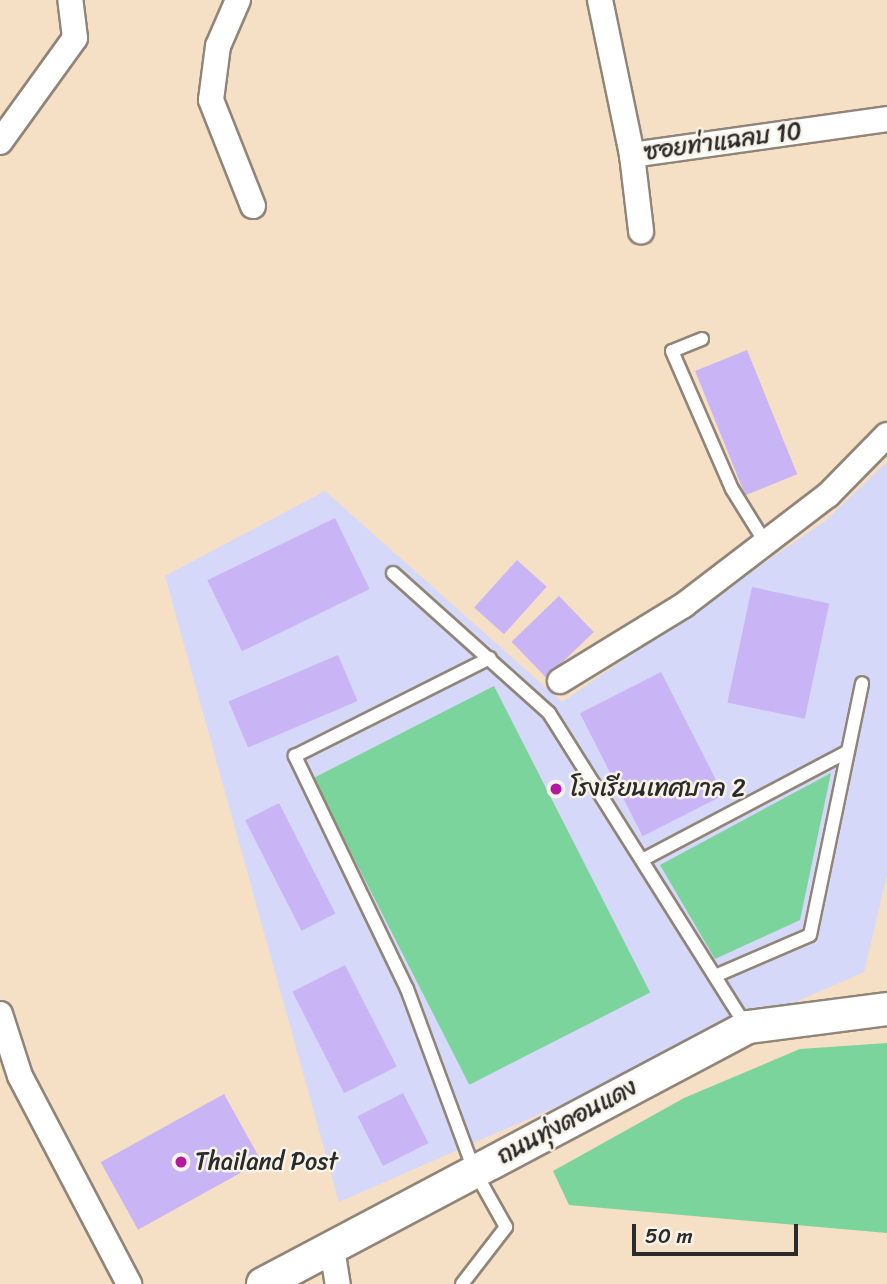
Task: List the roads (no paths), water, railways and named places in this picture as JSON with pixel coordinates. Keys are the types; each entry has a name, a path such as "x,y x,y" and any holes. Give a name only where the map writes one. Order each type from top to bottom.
{"street":[{"path":"0,142 75,38 70,0"},
{"path":"238,0 218,46 211,100 253,206"},
{"name":"ซอยท่าแฉลบ 10","path":"600,0 632,155 887,119"},
{"path":"632,155 641,231"},
{"path":"560,681 684,605 763,538 828,495 887,435"},
{"name":"ถนนทุ่งดอนแดง","path":"263,1284 748,1027 887,1009"},
{"path":"0,1014 20,1076 129,1284"},
{"path":"332,1248 338,1284"}],"lane":[{"path":"702,339 672,351 732,489 763,538"},
{"path":"393,573 550,713 748,1027"},
{"path":"462,1284 506,1227 474,1170 407,989 295,756 490,658"},
{"path":"715,976 810,935 862,684"},
{"path":"642,860 846,752"}],"place":[{"name":"โรงเรียนเทศบาล 2","path":"556,789"},
{"name":"Thailand Post","path":"181,1162"}]}
